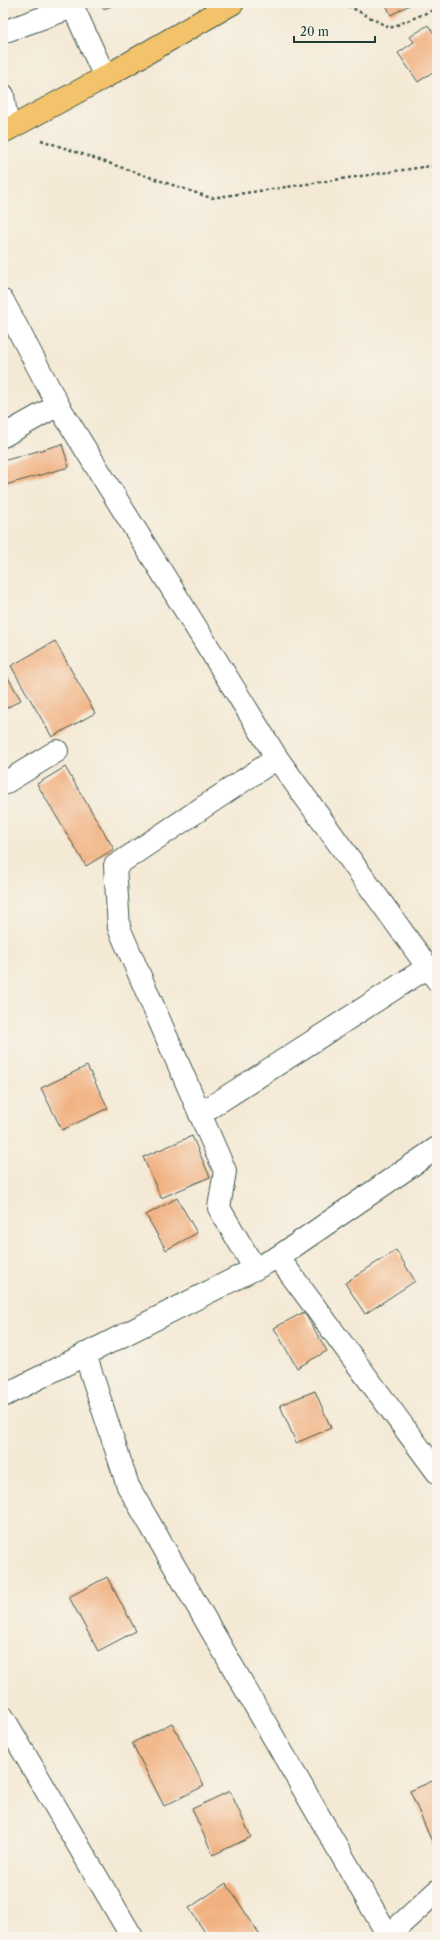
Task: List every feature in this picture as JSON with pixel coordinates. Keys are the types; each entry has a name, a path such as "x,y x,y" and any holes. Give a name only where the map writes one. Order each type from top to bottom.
{"main road":[{"path":"5,131 105,77 233,3"}],"street":[{"path":"3,32 73,7 105,77"},
{"path":"3,95 5,131"},
{"path":"3,301 58,405 277,758 432,974 200,1114"},
{"path":"3,436 58,405"},
{"path":"3,784 57,751"},
{"path":"255,1269 219,1208 225,1171 119,928 115,866 277,758"},
{"path":"3,1396 278,1258 437,1148"},
{"path":"278,1258 437,1472"},
{"path":"85,1354 128,1486 388,1936 437,1891"},
{"path":"3,1717 132,1937"}],"path":[{"path":"343,3 390,28 431,11 437,17"},
{"path":"5,131 211,198 437,165"}],"building":[{"path":"102,3 120,3 103,9"},
{"path":"385,3 413,3 391,15"},
{"path":"428,25 437,38 437,69 418,82 398,53 414,42 410,37"},
{"path":"62,444 69,467 5,485 3,477 3,461"},
{"path":"55,641 95,713 52,737 11,666"},
{"path":"3,669 21,700 3,710"},
{"path":"65,767 114,849 86,866 37,784"},
{"path":"87,1066 108,1108 62,1130 41,1088"},
{"path":"192,1136 210,1177 161,1198 143,1157"},
{"path":"177,1198 197,1233 166,1250 146,1215"},
{"path":"396,1250 415,1281 365,1314 345,1283"},
{"path":"304,1312 327,1351 297,1368 274,1328"},
{"path":"315,1391 331,1428 296,1443 280,1405"},
{"path":"107,1577 136,1631 98,1651 69,1597"},
{"path":"172,1723 204,1786 164,1806 132,1743"},
{"path":"437,1779 437,1843 433,1844 410,1791"},
{"path":"230,1791 251,1837 213,1855 192,1809"},
{"path":"226,1883 260,1935 258,1937 208,1937 189,1908"}]}
